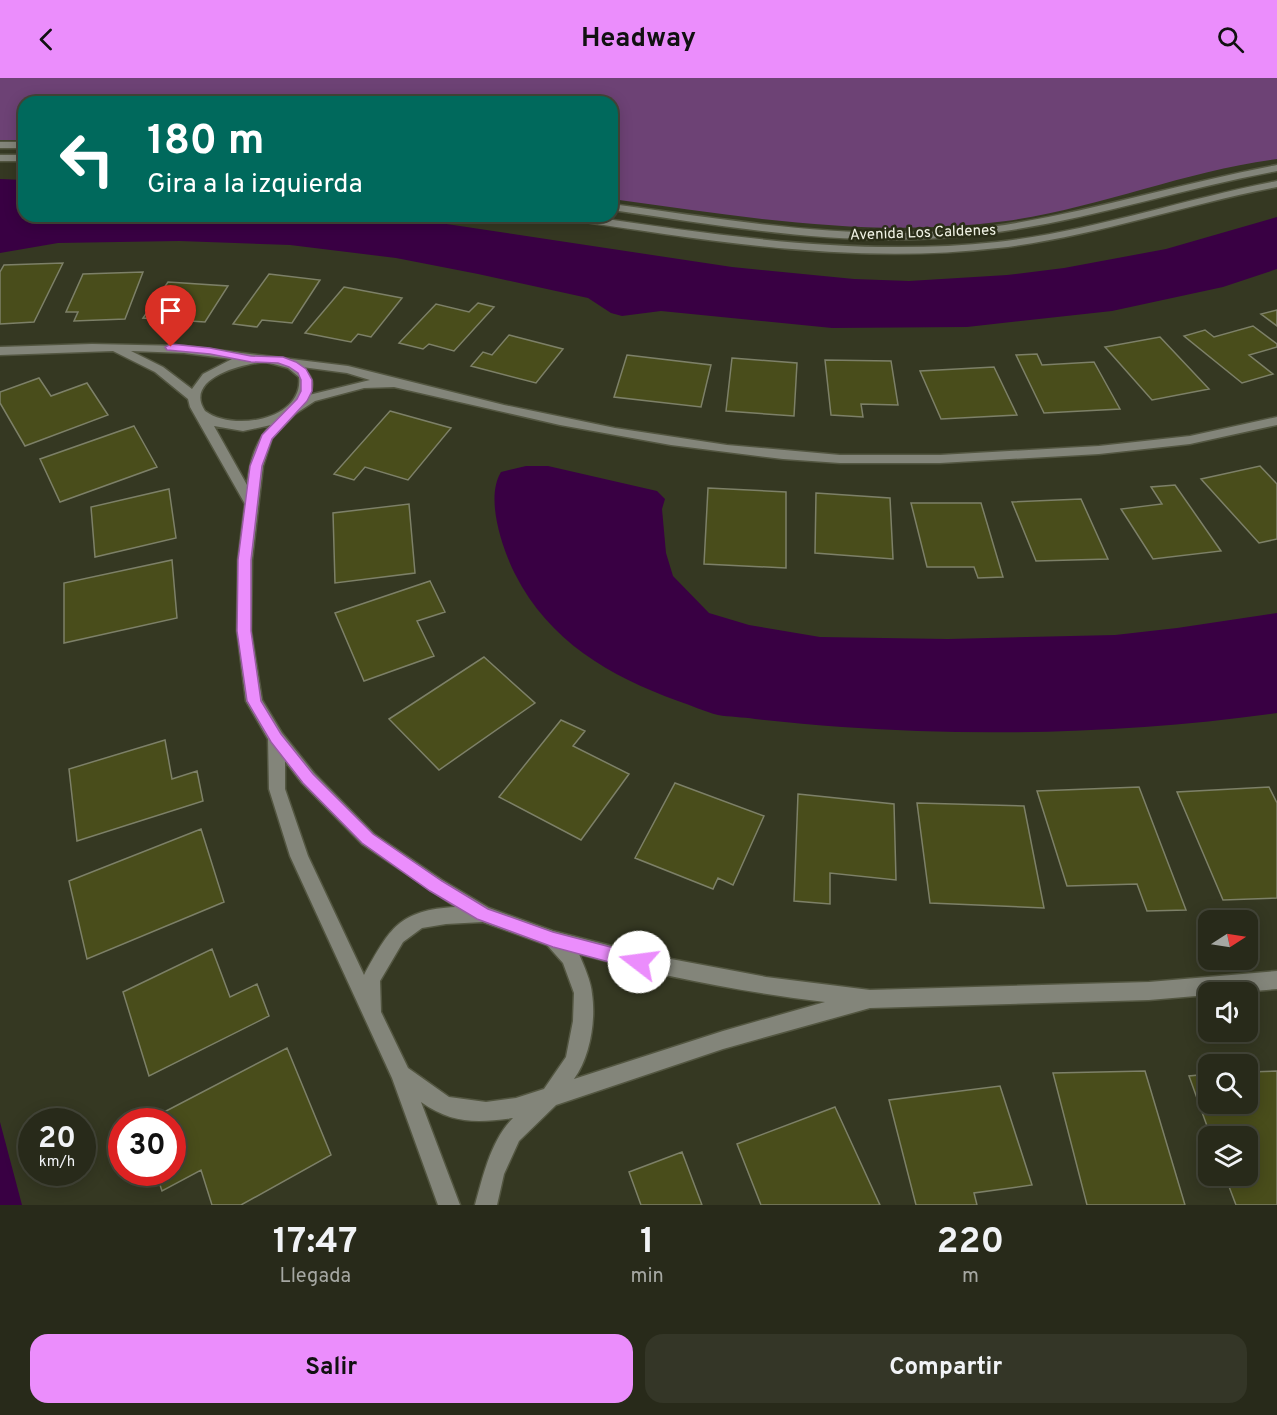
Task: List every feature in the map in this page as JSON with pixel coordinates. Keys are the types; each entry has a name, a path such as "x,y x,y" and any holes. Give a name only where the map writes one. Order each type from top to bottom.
{"street":[{"path":"0,146 18,145"},
{"path":"0,158 18,158"},
{"name":"Avenida Los Caldenes","path":"618,208 803,231 874,236 964,234 1062,219 1194,183 1277,168"},
{"name":"Avenida Los Caldenes","path":"608,222 765,244 830,249 928,250 996,246 1084,231 1211,197 1277,184"},
{"path":"0,351 151,346 210,351 251,359 279,360 348,370 492,408 660,441 840,459 919,459 1067,453 1137,447 1277,421"},
{"path":"113,348 154,366 172,377 194,398 201,415 250,503"},
{"path":"194,398 197,388 218,369 251,359"},
{"path":"279,360 292,364 302,372 307,380 307,391 301,401 266,437 256,466 245,560 244,631 254,701 276,738 308,778 368,839 436,886 483,914 553,939 639,962 766,986 870,999 1149,991 1277,980"},
{"path":"201,415 211,422 243,427 260,424 291,411 311,398 335,390 364,384 394,383"},
{"path":"276,738 277,789 299,856 401,1075 449,1205"},
{"path":"373,1015 371,980 397,936 418,921 446,916 483,914"},
{"path":"486,1205 494,1173 512,1134 550,1097 575,1061 583,1021 583,993 571,958 553,939"},
{"path":"401,1075 445,1107 486,1112 516,1108 723,1041 870,999"}],"shaded area":[{"path":"0,78 1277,78 1277,159 1209,172 1074,208 1006,221 957,226 858,227 759,219 618,200 618,96 18,96 18,140 0,140"},
{"path":"0,179 18,180 18,222 433,222 732,267 854,279 909,281 1007,275 1064,268 1166,249 1277,217 1277,269 1223,287 1112,311 967,327 832,328 661,311 622,316 611,313 588,298 478,274 396,258 290,245 179,241 58,243 0,253"},
{"path":"526,466 548,466 657,491 665,499 662,509 666,553 673,576 709,613 749,625 820,637 948,639 1115,635 1277,613 1277,713 1114,729 951,732 842,727 718,715 708,712 628,680 583,653 545,619 529,598 505,551 495,509 496,483 501,472"},
{"path":"0,1122 22,1205 0,1205"}],"building":[{"path":"63,263 34,322 0,324 0,272 4,265"},
{"path":"143,272 125,319 74,321 78,312 66,312 83,274"},
{"path":"269,274 320,280 292,323 262,320 257,327 233,324"},
{"path":"168,282 228,286 205,322 143,318"},
{"path":"344,287 402,298 371,337 358,334 351,342 305,333"},
{"path":"478,303 494,307 454,351 429,344 423,349 399,343 436,304 469,312"},
{"path":"1277,310 1277,326 1261,314"},
{"path":"1253,326 1277,344 1277,347 1249,355 1273,374 1242,383 1184,336 1205,330 1214,337"},
{"path":"509,335 563,349 536,383 471,366 483,352 492,355"},
{"path":"1160,337 1209,389 1152,400 1105,347"},
{"path":"1037,354 1042,365 1094,362 1120,409 1044,413 1016,355"},
{"path":"627,355 711,365 701,407 614,397"},
{"path":"732,358 797,363 794,416 726,411"},
{"path":"825,360 891,361 898,405 861,404 863,417 831,415"},
{"path":"994,367 1017,415 941,419 920,371"},
{"path":"39,378 51,396 87,383 108,415 25,446 0,403 0,392"},
{"path":"390,411 451,428 408,480 365,467 354,480 334,474"},
{"path":"134,426 157,467 60,502 40,459"},
{"path":"1260,466 1277,484 1277,539 1259,543 1201,479"},
{"path":"1175,485 1221,551 1153,559 1121,509 1162,504 1151,487"},
{"path":"708,488 786,492 786,568 704,564"},
{"path":"169,489 176,538 95,557 91,507"},
{"path":"816,493 890,498 893,559 815,553"},
{"path":"1081,499 1108,559 1036,561 1012,502"},
{"path":"911,503 981,503 1003,577 978,578 974,567 927,567"},
{"path":"409,504 415,573 335,583 333,513"},
{"path":"172,560 177,618 64,643 64,583"},
{"path":"430,581 445,612 417,621 434,656 364,681 335,613"},
{"path":"484,657 535,703 439,770 389,719"},
{"path":"561,720 585,731 573,746 629,774 581,840 499,797"},
{"path":"165,740 172,779 197,771 203,801 77,841 69,769"},
{"path":"675,783 764,816 733,885 718,878 713,889 635,858"},
{"path":"1139,787 1186,910 1147,911 1137,884 1067,886 1037,791"},
{"path":"1269,787 1277,803 1277,898 1223,900 1177,792"},
{"path":"798,794 894,804 896,880 830,873 830,904 794,901"},
{"path":"917,803 1024,806 1044,908 930,903"},
{"path":"201,829 224,902 87,959 69,881"},
{"path":"212,949 230,997 257,984 269,1016 149,1076 123,992"},
{"path":"287,1048 331,1155 241,1205 212,1205 201,1170 186,1178 186,1108 172,1108"},
{"path":"1145,1071 1185,1205 1087,1205 1053,1073"},
{"path":"1277,1071 1277,1205 1236,1205 1229,1186 1258,1186 1258,1126 1207,1126 1203,1114 1258,1114 1258,1072"},
{"path":"1198,1075 1198,1101 1189,1076"},
{"path":"1000,1086 1032,1185 974,1193 977,1205 916,1205 889,1100"},
{"path":"835,1107 880,1205 761,1205 737,1144"},
{"path":"682,1152 702,1205 641,1205 629,1172"},
{"path":"160,1186 171,1186 162,1191"}],"route":[{"path":"171,347 210,351 251,359 279,360 292,364 302,372 307,380 307,391 301,401 266,437 256,466 245,560 244,631 254,701 276,738 308,778 368,839 436,886 483,914 553,939 639,962"}]}
